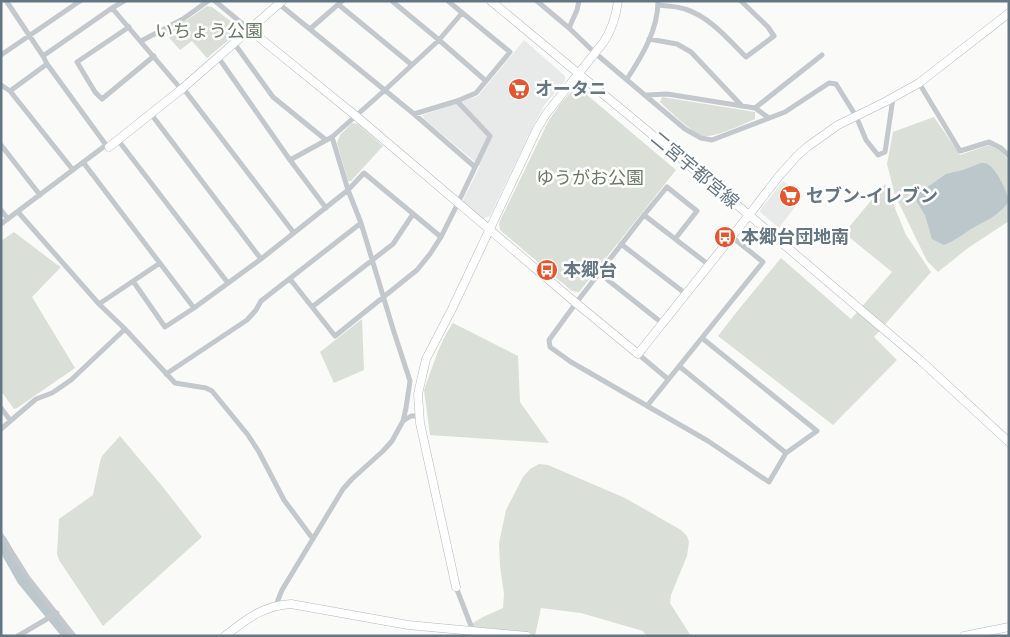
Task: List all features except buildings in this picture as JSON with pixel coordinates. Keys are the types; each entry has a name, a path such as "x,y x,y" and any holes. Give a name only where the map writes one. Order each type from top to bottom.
{"street":[{"path":"1,55 80,1"},
{"path":"44,56 124,1"},
{"path":"141,41 183,19 208,1"},
{"path":"215,1 356,116 576,303 668,378"},
{"path":"392,1 486,81"},
{"path":"414,114 476,93 510,52 448,1"},
{"name":"二宮宇都宮線","path":"491,1 920,360 1009,442"},
{"path":"537,1 595,53 685,128 701,138 712,140 785,112 829,84 836,84 856,116 866,140 878,155 885,152 892,98"},
{"path":"569,28 578,10 579,1"},
{"path":"473,630 456,587 420,423 418,394 426,359 452,309 537,129 546,114 610,33 614,24 618,1"},
{"path":"627,79 643,54 656,22 658,3 684,8 701,16 720,30 746,57 774,36 740,1"},
{"path":"1,6 7,2 44,56 47,64 108,146"},
{"path":"1,224 83,162 118,140 151,114 281,2 310,29 414,114 475,167"},
{"path":"310,29 340,3 412,65"},
{"path":"112,8 182,89 294,233"},
{"path":"290,160 332,137 439,40 462,13"},
{"path":"638,354 779,176 806,147 838,125 919,83 1009,13"},
{"path":"128,27 77,62 95,92 102,99 154,56"},
{"path":"649,39 677,44 691,52 742,106"},
{"path":"234,43 273,96 326,140"},
{"path":"755,108 822,55"},
{"path":"218,57 326,208"},
{"path":"10,91 47,64"},
{"path":"919,83 960,151 989,142 1001,148 1009,156"},
{"path":"1,85 10,91 73,170"},
{"path":"646,95 667,94 755,108 769,118"},
{"path":"290,279 335,336 417,270 441,237 490,136 457,101"},
{"path":"151,114 261,258"},
{"path":"276,605 282,590 343,489 384,451 392,441 403,421 410,380 332,137"},
{"path":"118,140 228,283"},
{"path":"1,145 40,195"},
{"path":"83,162 194,308"},
{"path":"133,281 165,327 194,308 294,233 348,190 364,173 441,237"},
{"path":"675,239 697,211 667,187 576,303 549,340 550,347 570,362 708,441 769,482 786,453 818,431 702,338"},
{"path":"1,210 8,219"},
{"path":"18,212 99,304 175,383 206,388 212,391 254,444 284,500 313,539"},
{"path":"312,307 393,244 413,214"},
{"path":"644,215 709,265"},
{"path":"166,374 247,320 261,301 361,223"},
{"path":"647,406 763,262 732,237"},
{"path":"621,244 686,294"},
{"path":"99,304 160,263"},
{"path":"599,273 662,323"},
{"path":"1,429 36,399 52,394 71,380 125,329"},
{"path":"679,366 786,453"},
{"path":"1,408 10,420"},
{"path":"403,421 411,416 419,416"},
{"path":"1,535 28,578 74,636"},
{"path":"225,636 246,620 262,611 276,605 290,604 408,626 527,636"},
{"path":"18,636 57,613"},
{"path":"964,636 1009,627"}],"shaded area":[{"path":"524,40 565,76 565,81 544,106 490,216 483,219 463,200 480,166 424,119 423,115 478,96"},
{"path":"981,163 988,164 995,172 1004,187 1009,201 987,221 955,240 944,245 932,239 925,215 917,202 916,195 946,174"},
{"path":"783,181 803,196 779,228 760,212"}],"green space":[{"name":"いちょう公園","path":"207,6 212,7 237,26 237,33 207,58 192,41 180,50 164,32 187,20"},
{"name":"ゆうがお公園","path":"574,89 580,89 676,170 579,292 572,291 500,230 499,223 549,120"},
{"path":"662,97 755,112 755,119 721,133 703,136 687,126 660,102"},
{"path":"934,117 960,155 989,145 1000,150 1009,161 1009,221 968,248 938,272 927,261 895,195 887,164 893,132"},
{"path":"352,123 358,124 383,146 351,181 348,181 337,143 340,135"},
{"path":"885,184 906,235 931,272 874,337 897,360 833,425 718,336 781,258 851,319 892,272 844,233"},
{"path":"14,232 61,267 32,297 75,368 14,409 1,391 1,241"},
{"path":"362,319 364,370 334,383 320,352"},
{"path":"453,323 518,356 520,402 549,443 430,435 424,390 438,351"},
{"path":"120,436 202,537 103,626 59,560 57,554 59,519 93,495 102,456"},
{"path":"539,464 548,465 625,498 681,530 687,536 689,542 687,556 671,595 670,603 691,636 646,636 643,631 581,613 541,608 535,636 460,636 461,630 503,608 504,594 499,543 506,510 523,477 530,469"}],"waterway":[{"path":"1,541 23,580 69,636"}],"place":[{"name":"オータニ","path":"519,89"},
{"name":"セブン-イレブン","path":"790,196"},
{"name":"本郷台団地南","path":"725,237"},
{"name":"本郷台","path":"547,270"}]}
